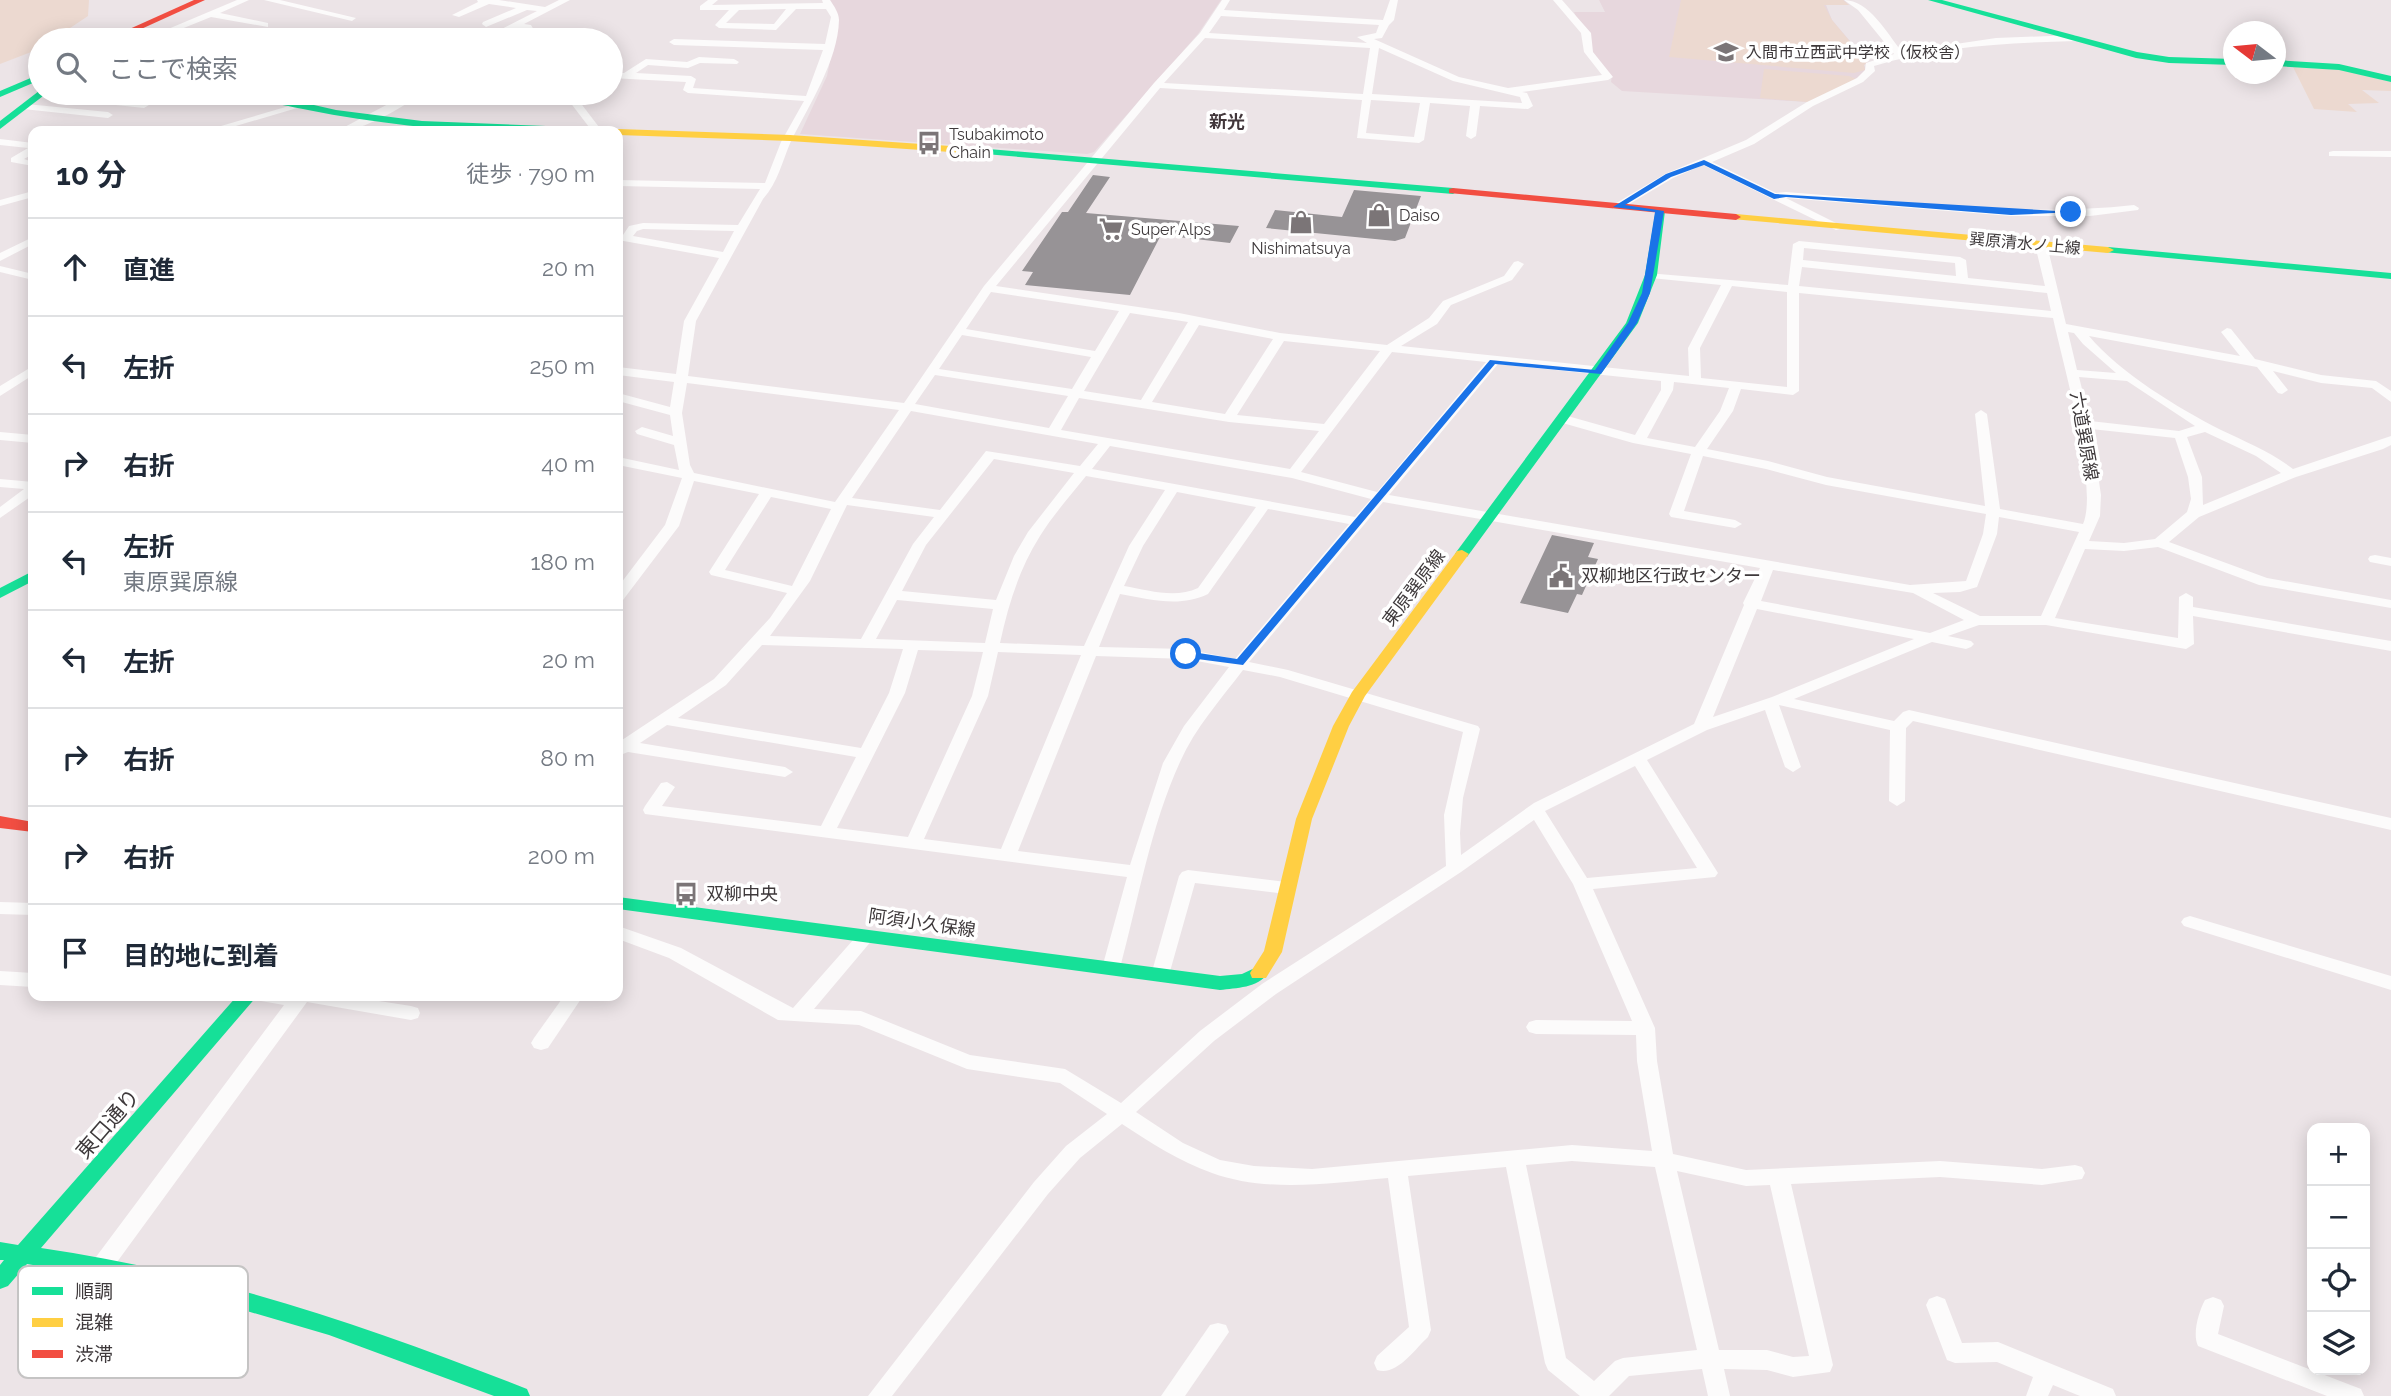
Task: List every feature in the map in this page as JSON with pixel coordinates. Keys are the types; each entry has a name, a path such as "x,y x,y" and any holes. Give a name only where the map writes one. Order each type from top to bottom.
{"main road":[{"path":"137,28 201,0"},
{"path":"1931,0 2151,58 2223,61"},
{"path":"156,28 213,7"},
{"path":"2286,64 2339,67 2391,79"},
{"path":"0,86 28,74"},
{"path":"0,94 28,90"},
{"path":"0,126 28,104"},
{"path":"287,105 441,126"},
{"name":"巽原清水ノ上線","path":"623,132 790,138 1096,159 2391,276"},
{"name":"東原巽原線","path":"1220,983 1239,984 1254,978 1268,965 1310,792 1323,758 1358,695 1598,373 1632,323 1651,275 1660,211"},
{"path":"0,594 28,578"},
{"path":"0,822 28,825"},
{"name":"阿須小久保線","path":"623,904 1220,983"},
{"name":"東口通り","path":"0,1280 244,1001"},
{"path":"0,1251 96,1266"},
{"path":"248,1302 281,1310 454,1368 519,1396"}],"street":[{"path":"177,28 197,20 213,7 245,0"},
{"path":"268,0 352,18"},
{"path":"513,28 566,0"},
{"path":"623,590 671,526 689,477 682,464 677,413 690,321 741,228 769,186 810,99 829,47 835,17 828,3 704,8 714,0"},
{"path":"623,747 720,682 759,640 796,591 842,504 988,288 1157,85 1203,35 1221,13 1226,0"},
{"path":"1157,85 1528,106 1524,95 1455,79 1363,37 1379,36 1385,23 1390,20 1394,0"},
{"path":"1506,91 1608,76 1592,60 1585,44 1586,33 1556,0"},
{"path":"1848,0 1861,8 1900,55"},
{"path":"456,15 485,1 548,10"},
{"path":"736,8 719,25 776,27 794,6"},
{"path":"213,7 265,25"},
{"path":"486,24 526,7"},
{"path":"1221,13 1385,23"},
{"path":"179,18 197,20"},
{"path":"518,26 529,28"},
{"path":"1203,35 1378,46"},
{"path":"1617,207 1669,176 1750,142 1810,104 1860,80 1870,71 1869,65 1872,62 1891,60 1900,55 1996,41 2075,38"},
{"path":"674,41 829,47"},
{"path":"1378,46 1361,136 1419,140 1425,102"},
{"path":"626,76 646,62 688,65 699,60 734,62"},
{"path":"623,76 691,79 688,90 810,99"},
{"path":"1455,79 1455,102"},
{"path":"1471,136 1475,103"},
{"path":"228,126 305,105"},
{"path":"354,126 395,105"},
{"path":"575,105 593,126"},
{"path":"26,107 108,115"},
{"path":"0,142 28,147"},
{"path":"28,151 15,160 28,163"},
{"path":"2333,154 2391,154"},
{"path":"1704,162 1836,227"},
{"path":"623,183 769,186"},
{"path":"0,203 28,195"},
{"path":"1774,197 1786,195 2011,213 2091,213 2134,208"},
{"path":"623,236 633,228 643,226 741,228"},
{"path":"1889,231 1890,253"},
{"path":"623,237 726,256"},
{"path":"0,258 28,244"},
{"path":"988,288 1126,309 1280,337 1493,362 1598,373 1695,379 1793,391 1793,289 1798,244 1960,260 1962,279"},
{"name":"六道巽原線","path":"2041,244 2084,424 2094,495 2093,516 2046,621"},
{"path":"1796,263 2053,290"},
{"path":"1293,474 1388,349 1433,321 1447,303 1508,278 1518,264"},
{"path":"0,269 28,276"},
{"path":"1651,275 2060,321 2078,330 2256,363 2321,379 2376,385 2391,398"},
{"path":"1695,379 1694,348 1728,282"},
{"path":"1053,432 1077,396 1126,309"},
{"path":"1144,405 1195,321"},
{"path":"2078,330 2093,350 2206,427 2272,458 2291,474"},
{"path":"958,331 1098,355"},
{"path":"2227,332 2282,390"},
{"path":"1229,418 1280,337"},
{"path":"1111,968 1136,872 1171,763 1209,700 1493,362"},
{"path":"931,371 1229,418 1327,428"},
{"path":"623,372 908,407 1293,474 1380,496 1491,517 1910,589 1960,588 1972,584 1990,534 1993,512 1981,414"},
{"path":"0,392 28,373"},
{"path":"2073,373 2134,378"},
{"path":"1639,440 1667,390 1668,377"},
{"path":"1735,524 1676,514 1698,452 1727,412 1735,395 1736,384"},
{"path":"623,398 677,413"},
{"path":"1563,419 1639,440 2088,529"},
{"path":"2084,424 2180,435 2206,427"},
{"path":"642,431 679,442"},
{"path":"2180,435 2195,477 2198,499 2194,514"},
{"path":"0,436 28,439"},
{"path":"2159,543 2194,514 2291,474 2391,440"},
{"path":"913,844 980,696 1009,580 1030,540 1106,442"},
{"path":"867,642 913,555 940,514 991,454 1359,522"},
{"path":"623,462 767,492 842,504 940,514"},
{"path":"0,483 28,486"},
{"path":"1007,856 1115,589 1136,546 1174,488"},
{"path":"0,514 28,491"},
{"path":"767,492 716,572 796,591"},
{"path":"1115,589 1182,598 1195,596 1203,591 1265,505"},
{"path":"2081,545 2124,547 2159,543 2264,582 2391,604"},
{"path":"2375,559 2391,562"},
{"path":"1701,727 1768,565"},
{"path":"1910,589 1977,620"},
{"path":"892,595 1001,605"},
{"path":"1751,603 1966,644"},
{"path":"879,1396 1041,1188 1073,1152 1122,1114 1207,1036 1269,989 1455,868 1536,810 1638,758 1701,727 1774,701 1856,666 1977,620 2046,621 2186,644 2186,603 2391,646"},
{"path":"759,640 1186,654 1240,663 1472,729 1457,788 1449,843 1455,868"},
{"path":"826,833 897,693 912,645"},
{"path":"1774,701 1898,727"},
{"path":"1774,701 1793,767"},
{"path":"1897,801 1898,727 1909,715 2391,824"},
{"path":"663,720 868,754"},
{"path":"623,748 785,772"},
{"path":"1581,884 1709,873 1638,758"},
{"path":"667,787 651,810 1136,872"},
{"path":"1536,810 1581,884 1645,1028 1647,1061 1664,1160 1719,1396"},
{"path":"1160,975 1188,876 1286,888"},
{"path":"0,908 28,909"},
{"path":"2190,922 2391,983"},
{"path":"623,935 675,953 785,1014 861,1018 967,1062 1065,1076 1176,1149 1217,1167 1254,1174 1312,1177 1572,1153 1664,1160 1746,1178 1940,1169 2042,1177 2075,1173"},
{"path":"797,1016 867,935"},
{"path":"0,978 28,980"},
{"path":"102,1266 299,1001"},
{"path":"329,1001 411,1013"},
{"path":"541,1043 571,1001"},
{"path":"1536,1027 1645,1028"},
{"path":"1516,1160 1556,1363 1595,1395 1623,1368 1712,1359 1767,1360 1793,1367 1822,1365 1779,1177"},
{"path":"1385,1363 1420,1330 1396,1169"},
{"path":"1937,1305 1955,1353 1998,1352 2105,1396"},
{"path":"2213,1306 2206,1339 2353,1396"},
{"path":"1172,1396 1218,1332"},
{"path":"2037,1396 2046,1372"}],"shaded area":[{"path":"0,0 89,0 88,16 70,28 28,28 28,53 0,64"},
{"path":"830,0 1221,0 1198,34 1094,152 1087,154 800,134 827,76 838,21"},
{"name":"入間市立西武中学校（仮校舎）","path":"1599,0 1844,0 1849,5 1826,5 1832,20 1868,62 1864,65 1866,70 1856,79 1809,102 1622,91 1611,82 1612,76 1596,60 1574,12 1605,12"},
{"path":"1681,0 1843,0 1849,5 1824,5 1832,20 1867,62 1864,65 1865,70 1854,73 1669,57"},
{"path":"2293,67 2342,70 2391,82 2391,91 2362,90 2379,103 2348,104 2357,112 2314,109"},
{"path":"1764,69 1849,76 1856,79 1808,102 1760,98"}],"building":[{"name":"Super Alps","path":"1093,175 1110,177 1086,213 1239,226 1230,243 1161,235 1130,295 1025,285 1033,272 1022,271 1062,212 1068,212"},
{"name":"Daiso","path":"1354,190 1421,196 1405,238 1395,241 1266,228 1275,210 1342,217"},
{"name":"双柳地区行政センター","path":"1552,535 1594,543 1588,557 1598,559 1582,595 1577,594 1568,613 1520,603"}],"traffic: fast":[{"path":"1932,0 2136,55 2169,60 2223,62"},
{"path":"2286,64 2339,67 2391,79"},
{"path":"0,94 28,82"},
{"path":"0,126 28,104"},
{"path":"298,105 379,119 451,126"},
{"path":"965,150 1453,191"},
{"path":"1462,554 1632,323 1651,275 1660,211"},
{"path":"2108,250 2391,276"},
{"path":"0,594 28,578"},
{"path":"623,904 1220,983 1246,980 1259,973"},
{"path":"0,1280 244,1001"},
{"path":"0,1251 97,1266"},
{"path":"248,1302 393,1348 519,1396"}],"traffic: slow":[{"path":"623,132 790,138 965,150"},
{"path":"1736,217 2108,250"},
{"path":"1259,973 1273,952 1304,819 1341,726 1358,695 1462,554"}],"traffic: jam":[{"path":"137,28 201,0"},
{"path":"1453,191 1736,217"},
{"path":"0,822 28,826"}],"place":[{"name":"入間市立西武中学校（仮校舎）","path":"1726,52"},
{"name":"Tsubakimoto Chain","path":"929,143"},
{"name":"Daiso","path":"1379,215"},
{"name":"Nishimatsuya","path":"1301,222"},
{"name":"Super Alps","path":"1111,229"},
{"name":"双柳地区行政センター","path":"1561,576"},
{"name":"双柳中央","path":"686,894"}],"district":[{"name":"新光","path":"1227,122"}],"route":[{"path":"1186,654 1240,663 1493,362 1598,373 1632,323 1646,293 1660,211 1617,207 1669,176 1704,162 1774,197 1786,195 1896,202 2011,213 2071,212"}]}
